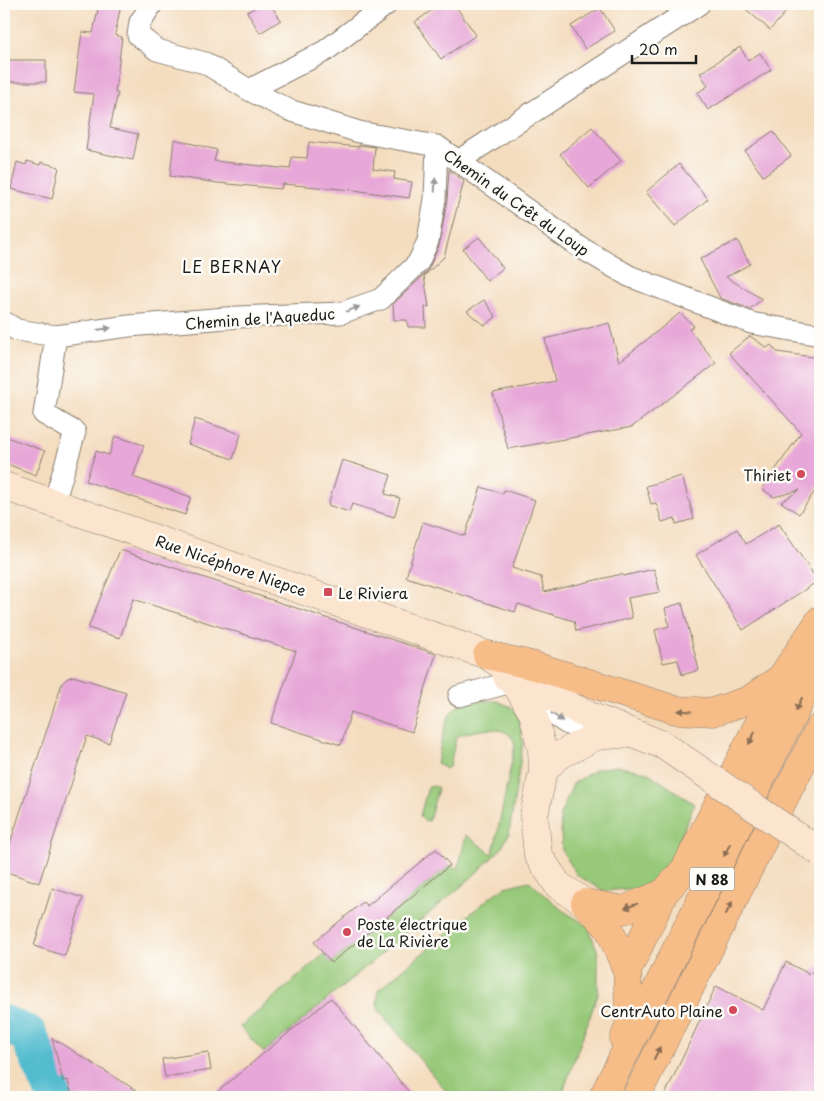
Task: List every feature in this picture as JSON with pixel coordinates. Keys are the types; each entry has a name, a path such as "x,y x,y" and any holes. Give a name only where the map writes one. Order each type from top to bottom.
{"highway":[{"path":"627,971 664,893 685,869 782,678 820,620"},
{"path":"487,655 535,666 676,710 713,712 749,700 782,678"},
{"name":"N 88","path":"605,1095 820,660"},
{"name":"N 88","path":"636,1097 820,727"},
{"path":"585,903 624,910 664,893"},
{"path":"585,903 609,928 627,971 630,1022 605,1095"}],"street":[{"name":"Chemin du Crêt du Loup","path":"152,4 140,22 138,35 156,50 204,63 249,90 290,110 358,132 436,146 578,246 629,276 750,323 820,335"},
{"path":"249,90 325,52 387,4"},
{"path":"458,161 699,4"},
{"name":"Chemin de l'Aqueduc","path":"4,322 17,330 56,336 129,326 238,317 341,313 382,298 418,263 428,241 435,199 436,146"},
{"path":"54,503 74,432 44,414 56,336"},
{"name":"Rue Nicéphore Niepce","path":"4,486 487,655"},
{"path":"487,655 517,687 566,723 596,736"},
{"path":"487,655 532,686 587,715 663,745 820,852"},
{"path":"459,696 517,687"},
{"path":"517,687 533,713 542,749 543,772 534,816 538,855 558,885 585,903"},
{"path":"543,772 556,757 596,736 632,733"}],"green space":[{"path":"497,701 511,707 516,712 523,743 509,834 501,849 471,878 264,1053 240,1027 324,954 331,963 450,865 458,869 466,835 492,854 515,745 513,739 508,733 494,730 477,731 462,735 456,737 450,766 446,769 437,763 444,730 455,708 470,702"},
{"path":"617,766 647,772 694,804 672,859 653,882 637,888 604,891 577,875 562,850 560,815 573,784 596,769"},
{"path":"434,786 438,788 429,821 423,820 420,816 428,787"},
{"path":"529,881 562,910 588,926 598,953 598,994 561,1097 451,1097 377,1008 378,990 493,895 505,887"}],"building":[{"path":"99,4 121,4 115,35 122,37 115,93 118,93 110,128 138,134 133,160 86,150 94,94 74,92 82,32 93,33"},
{"path":"261,4 270,4 281,20 260,33 247,12"},
{"path":"441,4 454,4 476,35 441,59 415,22"},
{"path":"740,4 793,4 770,30"},
{"path":"600,8 615,31 585,49 571,26"},
{"path":"740,47 748,60 760,53 771,70 708,110 697,93 708,86 700,73"},
{"path":"4,60 46,60 46,82 4,82"},
{"path":"592,127 621,161 589,188 560,154"},
{"path":"773,131 791,156 763,176 745,151"},
{"path":"174,139 217,150 214,161 290,169 292,157 307,158 309,142 375,147 373,169 395,172 394,179 412,182 409,198 354,190 282,184 281,189 170,176"},
{"path":"27,161 40,165 41,162 59,167 52,199 11,189 17,162 26,165"},
{"path":"679,164 708,199 675,226 646,192"},
{"path":"449,170 464,181 444,257 424,276 429,307 425,307 426,327 408,327 407,320 394,320 393,304 427,272 439,246 447,201"},
{"path":"479,237 503,268 487,281 463,249"},
{"path":"737,240 750,264 726,277 762,299 750,309 720,298 700,259"},
{"path":"484,300 496,317 485,325 467,311"},
{"path":"680,313 694,326 689,329 716,363 632,427 508,449 493,393 555,381 545,339 609,323 619,362"},
{"path":"750,336 767,348 771,345 777,352 820,358 820,484 799,514 781,502 800,490 774,497 762,489 801,433 729,353"},
{"path":"195,419 241,434 233,459 188,444"},
{"path":"4,436 45,451 36,475 4,463"},
{"path":"115,436 144,445 133,477 191,497 185,515 86,481 96,451 109,455"},
{"path":"342,460 391,475 385,494 400,498 394,517 352,504 349,512 328,505"},
{"path":"682,476 694,519 676,524 675,518 662,522 656,503 651,504 646,486"},
{"path":"481,487 503,494 504,490 535,500 512,568 541,577 544,592 622,574 623,576 654,569 660,592 628,598 632,618 576,631 574,621 518,604 515,612 406,577 423,522 465,536"},
{"path":"779,524 818,581 743,630 696,555 737,529 746,544"},
{"path":"120,550 436,654 412,732 351,712 341,745 271,723 296,651 133,599 120,638 88,628"},
{"path":"682,603 699,670 682,675 678,660 663,663 655,630 669,626 665,608"},
{"path":"73,676 126,692 109,743 87,736 39,883 4,871 4,862 62,683"},
{"path":"436,849 450,865 331,963 314,942 363,902 367,906"},
{"path":"52,888 83,898 65,956 34,946"},
{"path":"786,962 809,974 820,966 820,1097 664,1097 716,986 763,1010"},
{"path":"331,998 413,1097 211,1097 264,1053"},
{"path":"52,1038 147,1097 72,1097 68,1080 63,1081"},
{"path":"208,1052 211,1070 165,1077 162,1059"}],"waterway":[{"path":"4,1024 28,1034 56,1097"}],"place":[{"name":"Thiriet","path":"801,474"},
{"name":"Le Riviera","path":"328,592"},
{"name":"Poste électrique de La Rivière","path":"347,932"},
{"name":"CentrAuto Plaine","path":"733,1010"}],"district":[{"name":"LE BERNAY","path":"232,266"}]}
